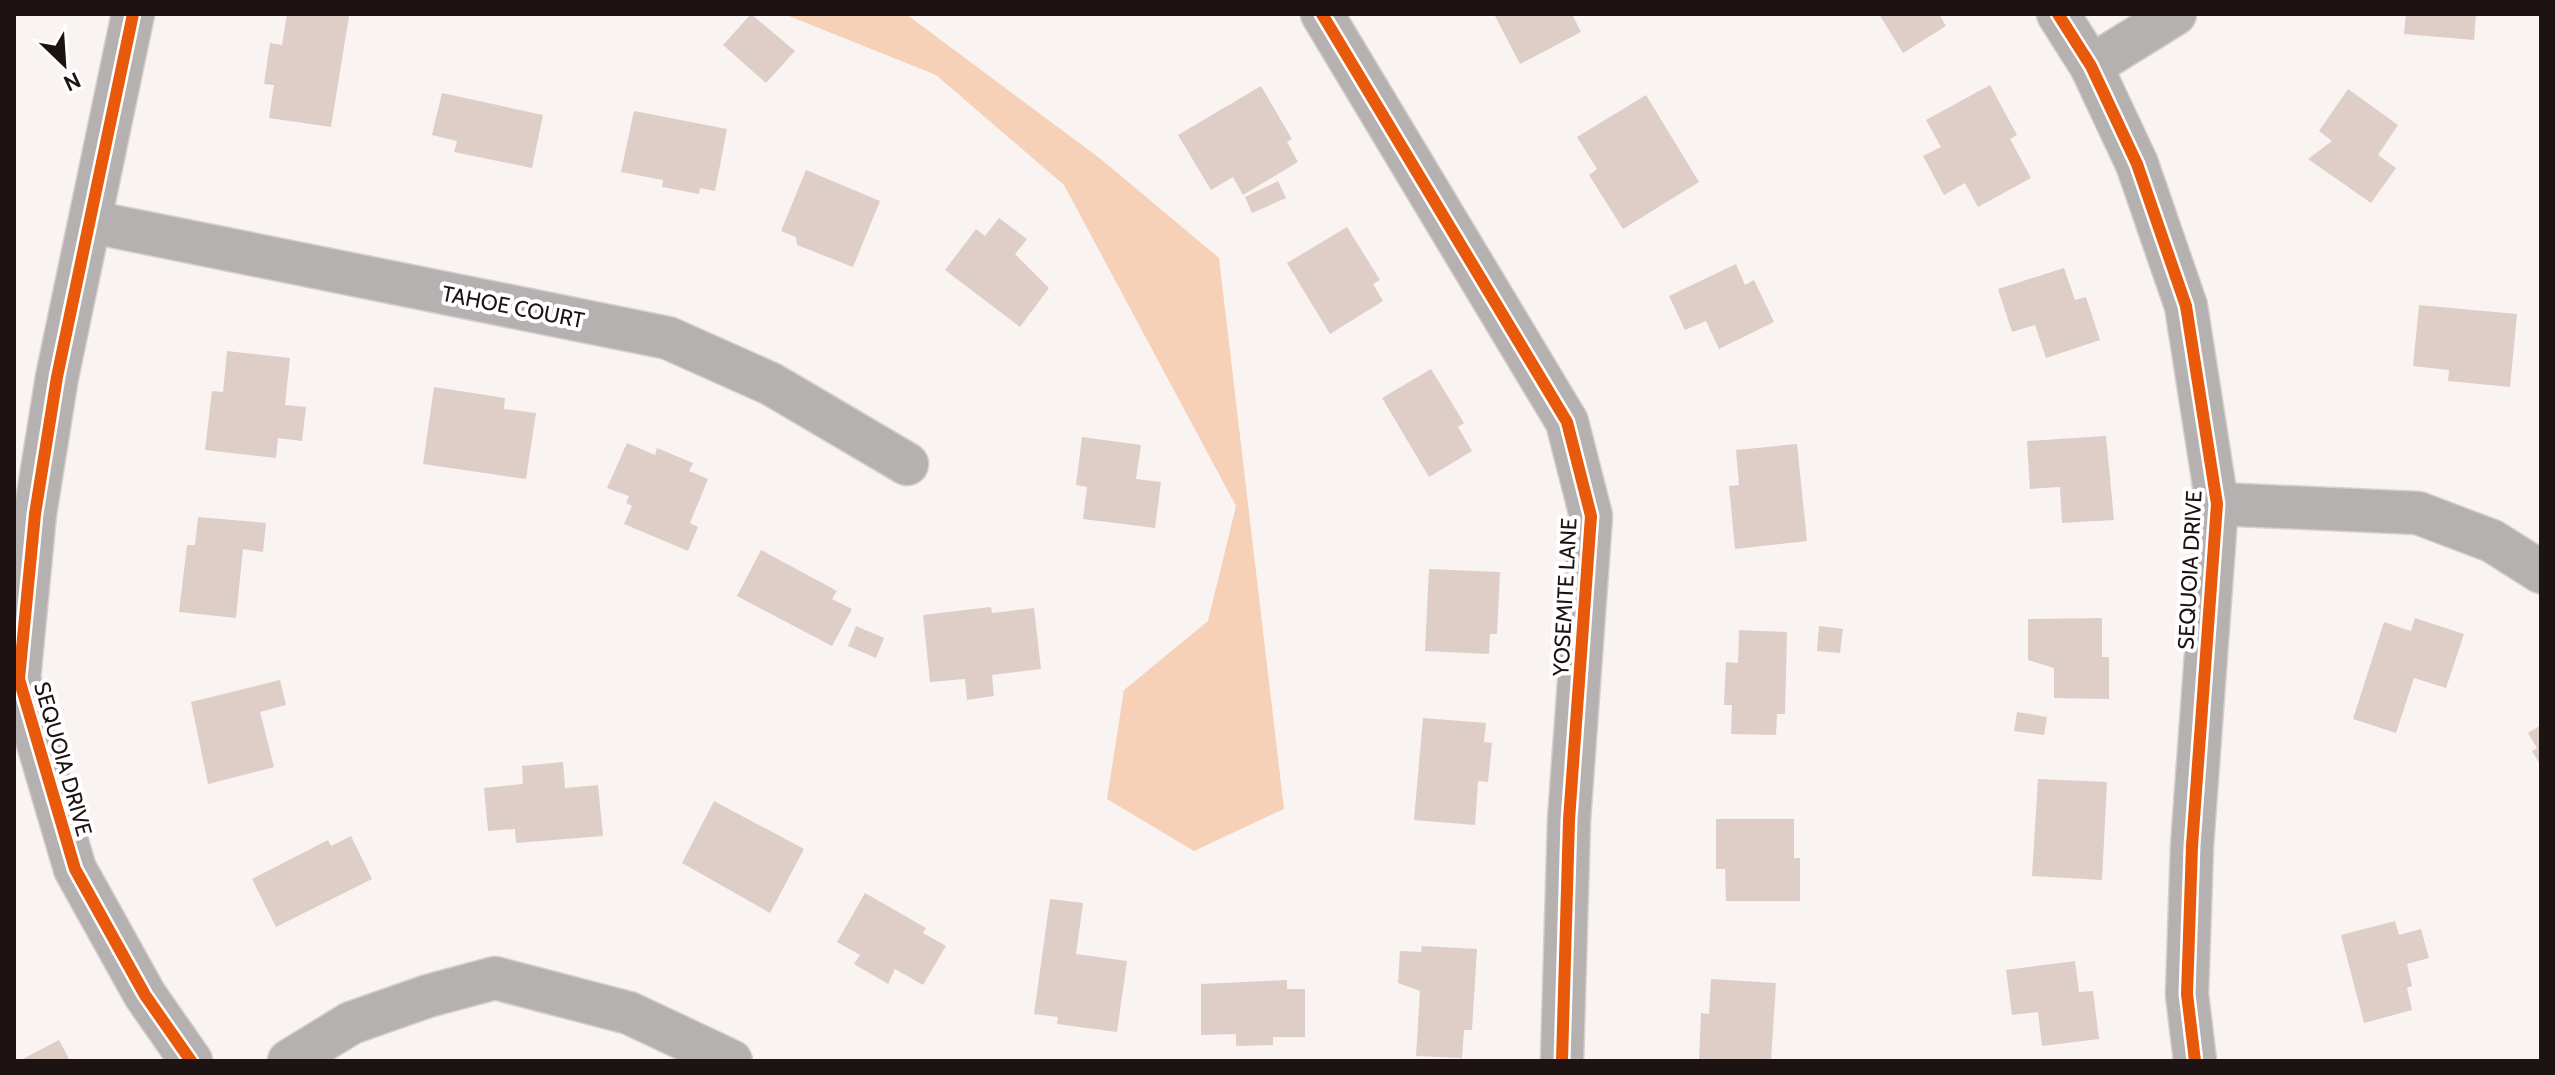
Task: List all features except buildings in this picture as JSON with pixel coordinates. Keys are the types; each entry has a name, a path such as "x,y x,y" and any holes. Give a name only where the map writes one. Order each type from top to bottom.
{"street":[{"name":"SEQUOIA DRIVE","path":"133,14 92,222 25,511 19,679 75,869 145,995 191,1061"},
{"name":"YOSEMITE LANE","path":"1322,14 1567,422 1591,516 1569,820 1562,1061"},
{"name":"SEQUOIA DRIVE","path":"2058,14 2091,66 2137,164 2186,306 2217,504 2192,846 2187,994 2195,1061"},
{"path":"2091,66 2175,14"},
{"name":"TAHOE COURT","path":"92,222 668,338 771,384 907,464"},
{"path":"2217,504 2418,513 2492,541 2541,572"},
{"path":"289,1061 351,1023 428,996 495,978 629,1013 731,1061"}],"shaded area":[{"path":"784,14 906,14 1102,160 1219,258 1284,809 1194,851 1107,799 1124,690 1208,621 1236,506 1064,185 936,75"}],"cycle path":[{"path":"133,14 57,377 35,514 19,679 75,869 145,995 191,1061"},
{"path":"1322,14 1567,422 1591,516 1569,820 1562,1061"},
{"path":"2058,14 2091,66 2137,164 2186,306 2217,504 2192,846 2187,994 2195,1061"}]}
